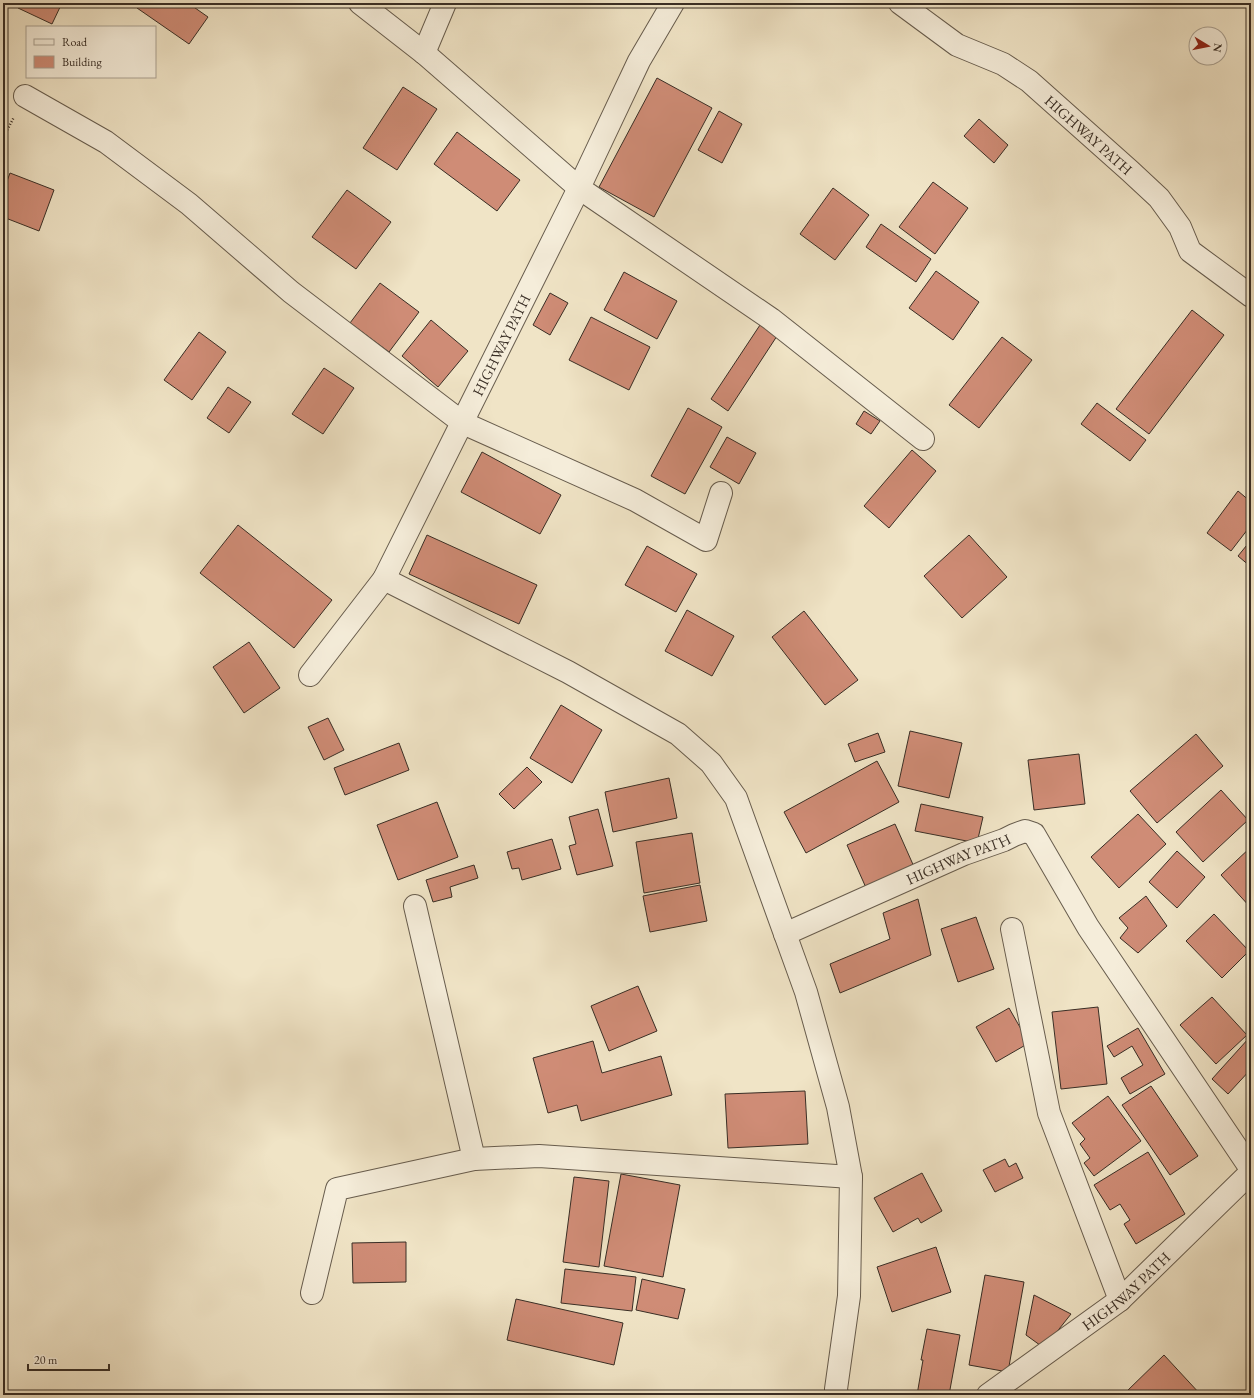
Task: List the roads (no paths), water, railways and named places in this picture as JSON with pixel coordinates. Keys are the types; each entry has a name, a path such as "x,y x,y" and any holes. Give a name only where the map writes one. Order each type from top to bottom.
{"street":[{"path":"360,3 424,53 579,188 772,319 923,439"},
{"path":"424,53 445,3"},
{"name":"HIGHWAY PATH","path":"310,675 384,579 579,188 638,61 673,3"},
{"name":"HIGHWAY PATH","path":"900,3 957,45 1003,64 1029,81 1159,198 1180,228 1190,251 1251,296"},
{"path":"25,96 106,142 189,204 291,292 462,423 635,500 706,540 721,493"},
{"path":"384,579 568,672 678,734 711,763 736,798 806,992 838,1107 851,1177 849,1296 836,1388 837,1395"},
{"name":"HIGHWAY PATH","path":"785,934 964,854 1025,831 1034,834 1088,927 1251,1170 1120,1300 988,1395"},
{"path":"415,906 474,1159"},
{"path":"1012,929 1049,1113 1120,1300"},
{"path":"312,1293 337,1189 474,1159 539,1156 851,1177"}]}
